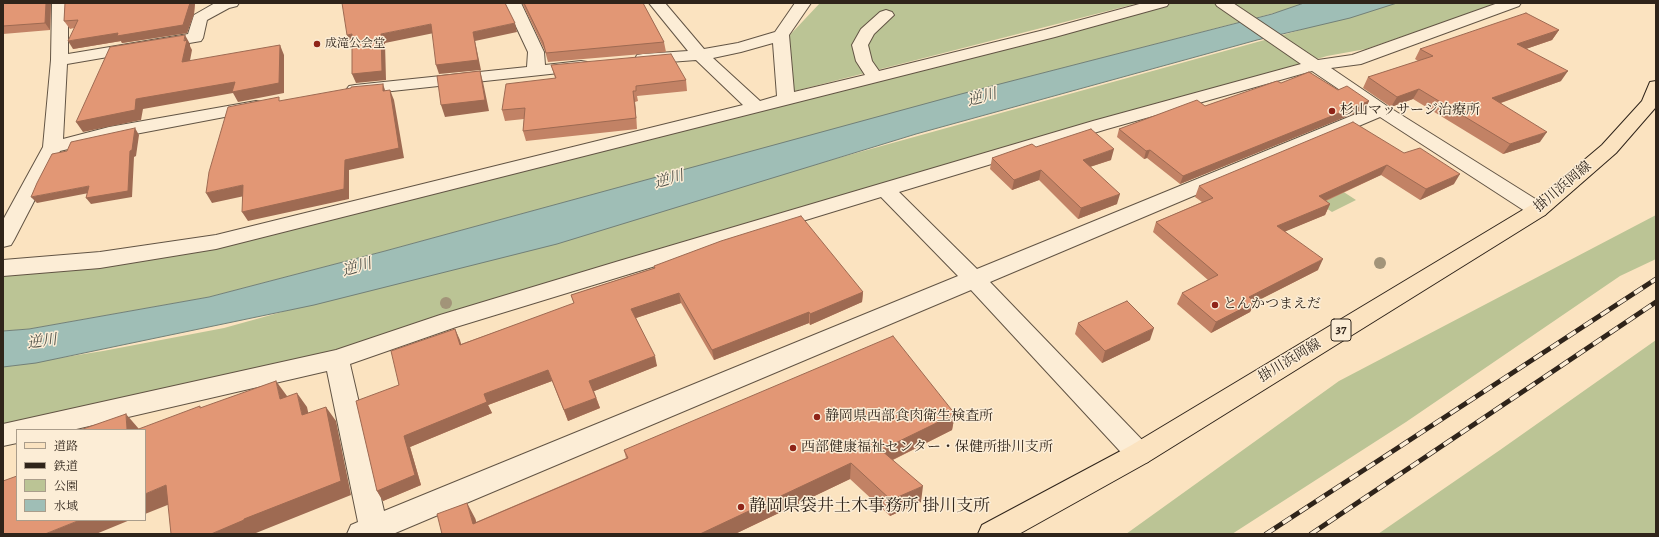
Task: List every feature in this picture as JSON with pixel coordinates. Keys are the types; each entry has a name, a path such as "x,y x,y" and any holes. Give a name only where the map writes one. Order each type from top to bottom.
{"main road":[{"name":"掛川浜岡線","path":"992,534 1139,454 1538,210 1609,149 1651,102 1656,86"}],"street":[{"path":"3,240 30,186 53,147 59,60 60,3"},
{"path":"59,60 195,38 200,18 223,5 231,3"},
{"path":"513,3 536,52 536,70"},
{"path":"657,3 700,55 756,107"},
{"path":"626,61 700,55 741,47 781,35 803,3"},
{"path":"3,268 100,260 216,242 1049,34 1160,3"},
{"path":"1223,3 1381,110 1538,210"},
{"path":"30,429 337,359 448,321 560,286 1100,125 1315,64 1355,60 1513,3"},
{"path":"875,77 864,61 860,45 867,32 886,15"},
{"path":"781,35 786,99"},
{"path":"341,92 596,64"},
{"path":"53,147 110,133 272,103"},
{"path":"337,359 370,532 1381,110"},
{"path":"886,190 975,280 1139,454"},
{"path":"3,434 16,432"}],"green space":[{"path":"820,3 1139,3 791,92 788,37"},
{"path":"1157,3 1304,3 1278,12 1029,77 209,297 29,329 3,331 3,270 228,239"},
{"path":"1381,3 1494,3 1485,8 1366,49 1327,56 680,248 368,344 3,424 3,367 103,351 224,328 1297,31"},
{"path":"1299,163 1356,200 1332,212 1276,174"},
{"path":"1656,215 1656,259 1620,276 1406,422 1232,534 1126,534 1339,381"},
{"path":"1656,340 1656,534 1378,534 1500,450"}],"water":[{"name":"逆川","path":"1304,3 1397,3 1350,18 1257,40 916,134 557,244 314,305 36,363 3,367 3,331 29,329 209,297 385,251 961,94 1272,14"}],"building":[{"path":"3,3 46,3 45,23 3,26"},
{"path":"65,3 190,3 183,25 117,36 118,33 68,41 78,20 64,21"},
{"path":"342,3 505,3 515,23 473,32 478,60 436,65 431,24 381,34 382,71 352,74 352,34 347,35"},
{"path":"524,3 643,3 664,42 546,53 543,42"},
{"path":"1526,13 1559,30 1517,44 1568,71 1492,98 1547,132 1510,144 1419,89 1397,97 1368,77 1433,56 1420,49"},
{"path":"185,35 184,41 187,40 182,62 280,45 279,83 232,92 235,82 136,99 135,110 76,122 110,47"},
{"path":"671,54 686,80 636,86 636,91 633,91 636,118 523,131 525,108 502,110 506,84 556,78 551,65"},
{"path":"480,71 485,100 441,105 437,76"},
{"path":"1309,72 1338,90 1347,86 1369,101 1183,176 1150,150 1146,151 1119,129 1197,100 1205,106 1277,81 1281,83"},
{"path":"383,84 383,91 390,90 399,148 345,160 344,189 242,212 243,185 206,193 209,172 228,107 279,97 279,101 351,87"},
{"path":"1353,122 1404,153 1420,148 1460,174 1426,189 1387,165 1319,196 1330,204 1277,226 1323,259 1249,297 1255,302 1216,322 1182,293 1218,275 1156,222 1213,198 1199,186"},
{"path":"135,128 132,150 130,151 128,191 86,198 89,186 31,197 52,154 67,151 71,142"},
{"path":"1091,129 1114,149 1083,160 1120,194 1081,208 1041,170 1014,180 992,158 1032,144 1036,147"},
{"path":"801,216 863,292 810,314 809,312 712,350 679,293 631,309 655,356 589,381 596,398 564,410 548,370 484,394 487,402 404,436 415,475 377,491 356,401 399,385 391,351 455,329 460,345 574,303 571,295 655,268 654,266 721,241"},
{"path":"1127,301 1154,328 1105,351 1078,323"},
{"name":"西部健康福祉センター・保健所掛川支所","path":"893,336 955,414 881,450 923,486 891,500 851,463 700,534 442,534 437,514 467,503 473,524 628,458 624,450"},
{"path":"276,381 280,399 297,393 302,415 326,407 341,481 244,519 211,534 171,534 166,485 146,494 146,429 139,429 200,406 200,408"},
{"path":"126,414 127,429 83,429"},
{"path":"16,476 16,521 78,521 45,534 3,534 3,481"}],"railway":[{"path":"1266,534 1656,279"},
{"path":"1311,534 1656,302"}],"place":[{"name":"成滝公会堂","path":"317,44"},
{"name":"杉山マッサージ治療所","path":"1332,111"},
{"name":"とんかつまえだ","path":"1215,305"},
{"name":"静岡県西部食肉衛生検査所","path":"817,417"},
{"name":"西部健康福祉センター・保健所掛川支所","path":"793,448"},
{"name":"静岡県袋井土木事務所 掛川支所","path":"741,507"}]}
